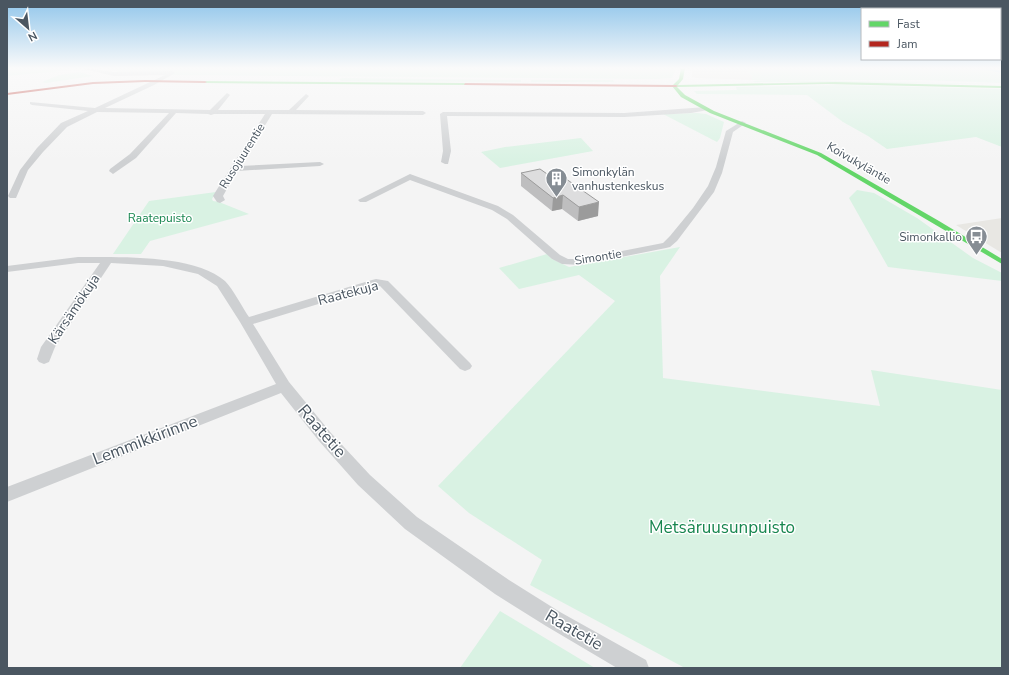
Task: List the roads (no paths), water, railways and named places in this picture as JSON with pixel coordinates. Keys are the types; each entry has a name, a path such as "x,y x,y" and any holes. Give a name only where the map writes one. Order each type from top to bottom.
{"main road":[{"name":"Koivukyläntie","path":"689,100 706,109 819,154 937,222 1002,262"}],"street":[{"path":"13,196 24,170 40,150 64,125 118,100"},
{"path":"211,113 223,100"},
{"path":"292,112 303,100"},
{"path":"32,103 96,110 211,113 292,112 424,114"},
{"path":"445,162 446,151 443,114 624,116 706,109"},
{"path":"113,171 133,156 174,112"},
{"name":"Rusojuurentie","path":"220,200 218,196 220,190 235,169 270,112"},
{"name":"Simontie","path":"363,200 410,176 437,188 495,208 510,217 556,257 566,262 581,262 666,245 674,241 681,228 690,219 713,184 723,159 730,131 742,123"},
{"path":"235,169 320,164"},
{"name":"Raatetie","path":"7,269 70,261 108,260 163,263 202,271 221,284 246,322 284,386 325,437 364,480 412,522 502,587 553,619 638,668"},
{"name":"Kärsämökuja","path":"44,360 48,347 108,260"},
{"name":"Raatekuja","path":"246,322 376,282 384,283 466,366"},
{"name":"Lemmikkirinne","path":"7,495 284,386"}],"place":[{"name":"Simonkylän vanhustenkeskus","path":"556,198"},
{"name":"Simonkallio","path":"977,256"}],"park label":[{"name":"Raatepuisto","path":"160,218"},
{"name":"Metsäruusunpuisto","path":"722,527"}]}
